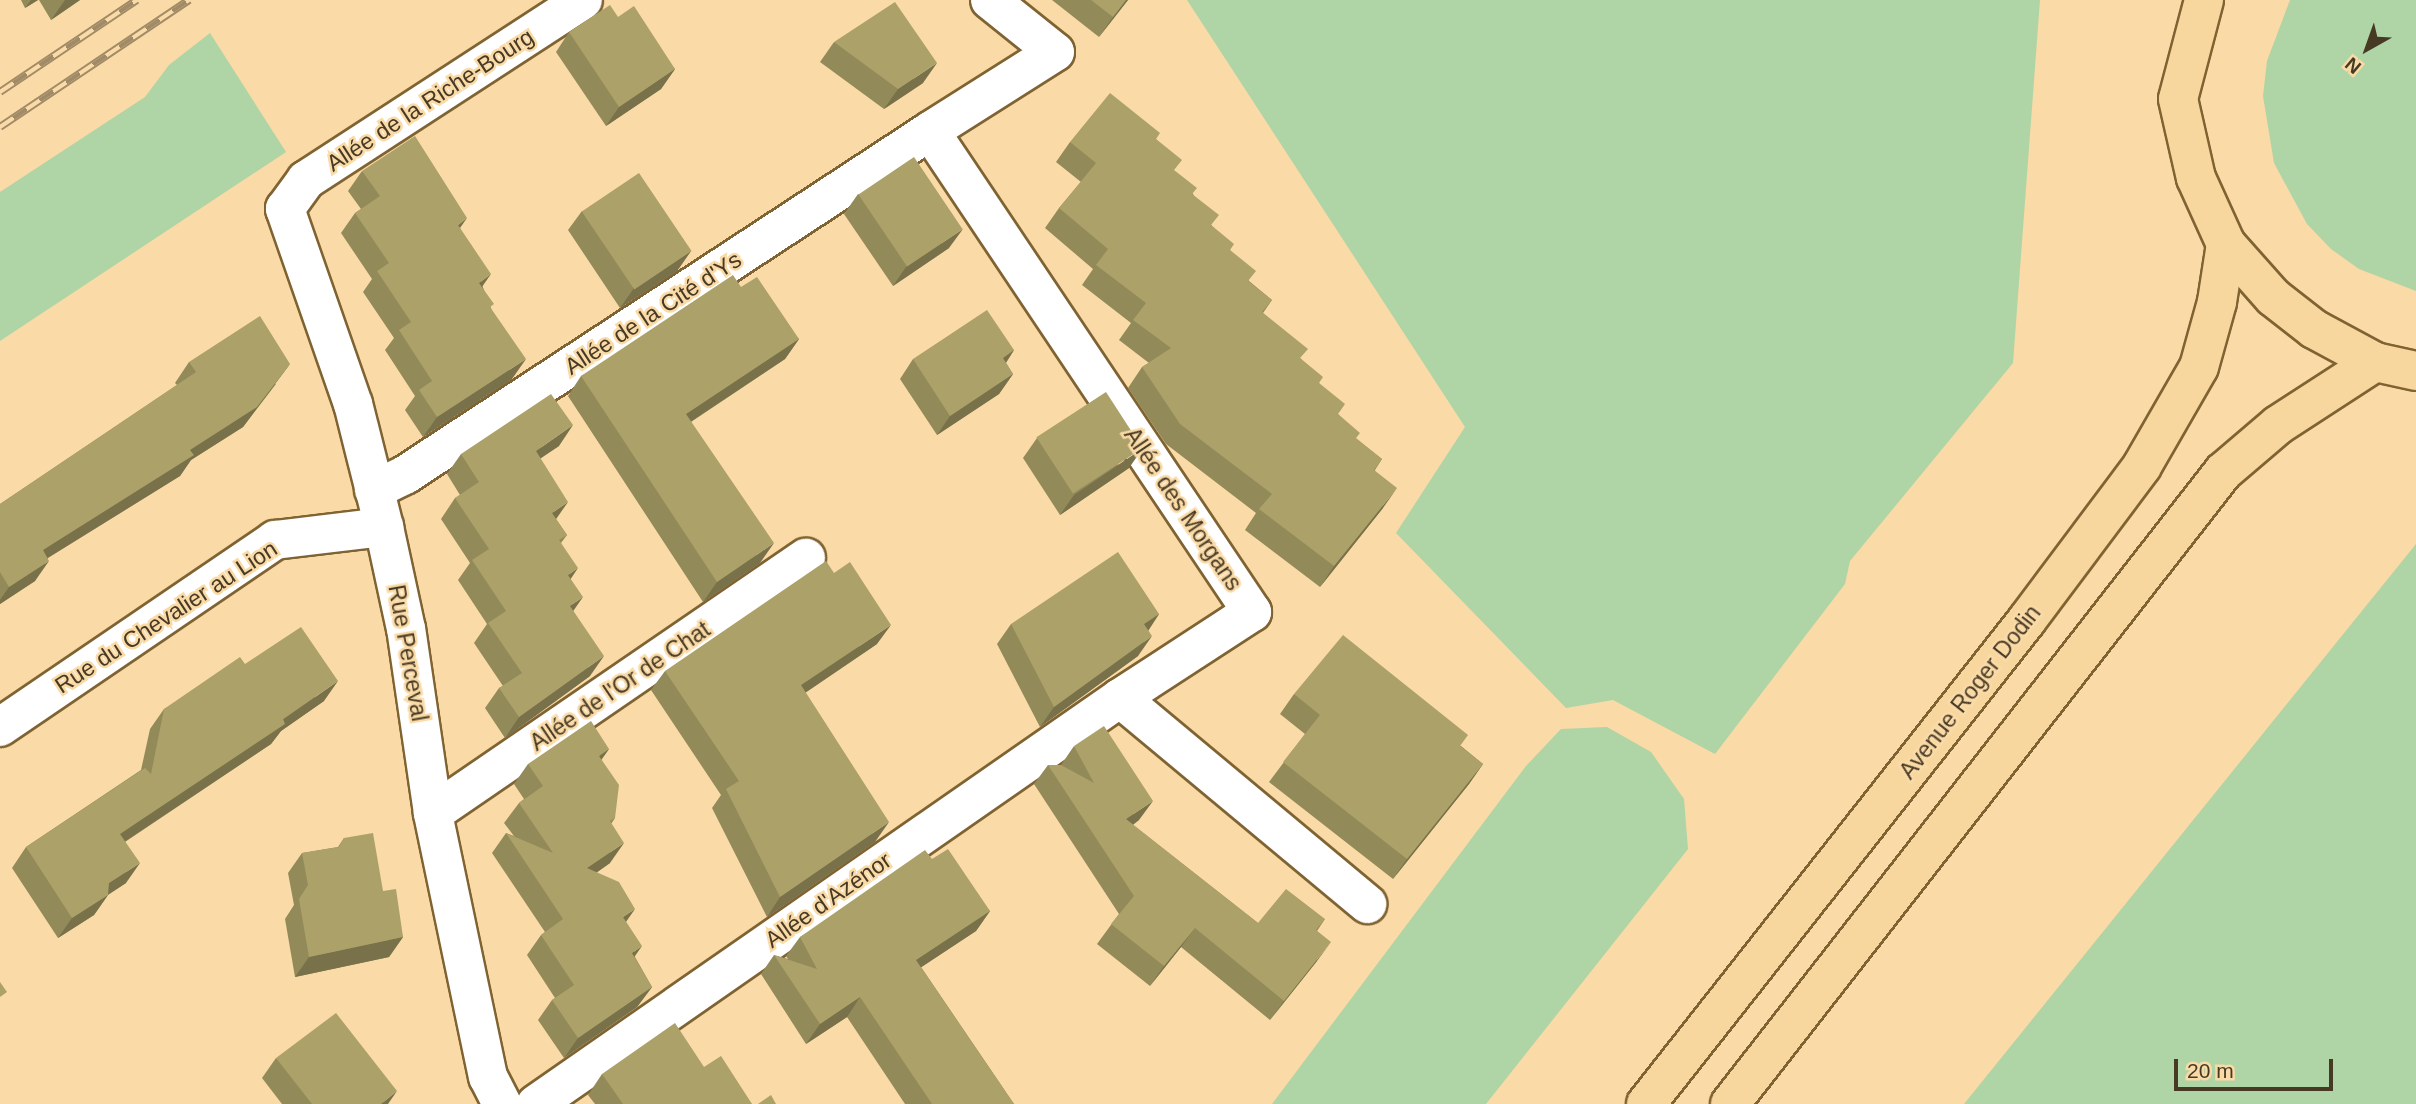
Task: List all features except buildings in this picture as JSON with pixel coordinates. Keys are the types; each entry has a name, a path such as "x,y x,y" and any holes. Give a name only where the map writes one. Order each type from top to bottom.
{"main road":[{"path":"2204,0 2178,99 2196,178 2226,244 2273,297 2314,329 2375,362 2416,370"},
{"name":"Avenue Roger Dodin","path":"1646,1104 2027,620 2141,466 2199,368 2217,302 2226,244"},
{"path":"1730,1104 2223,472 2278,425 2375,362"}],"street":[{"name":"Allée de la Riche-Bourg","path":"285,209 306,180 583,0"},
{"path":"930,131 1055,52 990,0"},
{"name":"Allée de la Cité d'Ys","path":"374,489 405,475 930,131"},
{"name":"Allée des Morgans","path":"930,131 1252,612 1120,698"},
{"name":"Rue Perceval","path":"285,209 353,404 384,527 407,629 433,813 488,1077 502,1104"},
{"name":"Rue du Chevalier au Lion","path":"0,727 275,540 384,527"},
{"name":"Allée de l'Or de Chat","path":"433,813 806,558"},
{"path":"1120,698 1367,904"},
{"name":"Allée d'Azénor","path":"536,1104 1120,698"}],"green space":[{"path":"1187,0 2040,0 2013,363 1850,561 1845,584 1715,754 1613,700 1566,708 1396,533 1465,427"},
{"path":"2290,0 2416,0 2416,291 2359,269 2331,249 2307,224 2274,163 2263,96 2267,61"},
{"path":"210,33 286,152 0,341 0,192 145,97 169,65"},
{"path":"2416,544 2416,1104 1964,1104"},
{"path":"1607,727 1651,752 1684,799 1688,849 1486,1104 1272,1104 1526,766 1561,729"}],"railway":[{"path":"0,92 137,0"},
{"path":"0,127 189,0"}]}
